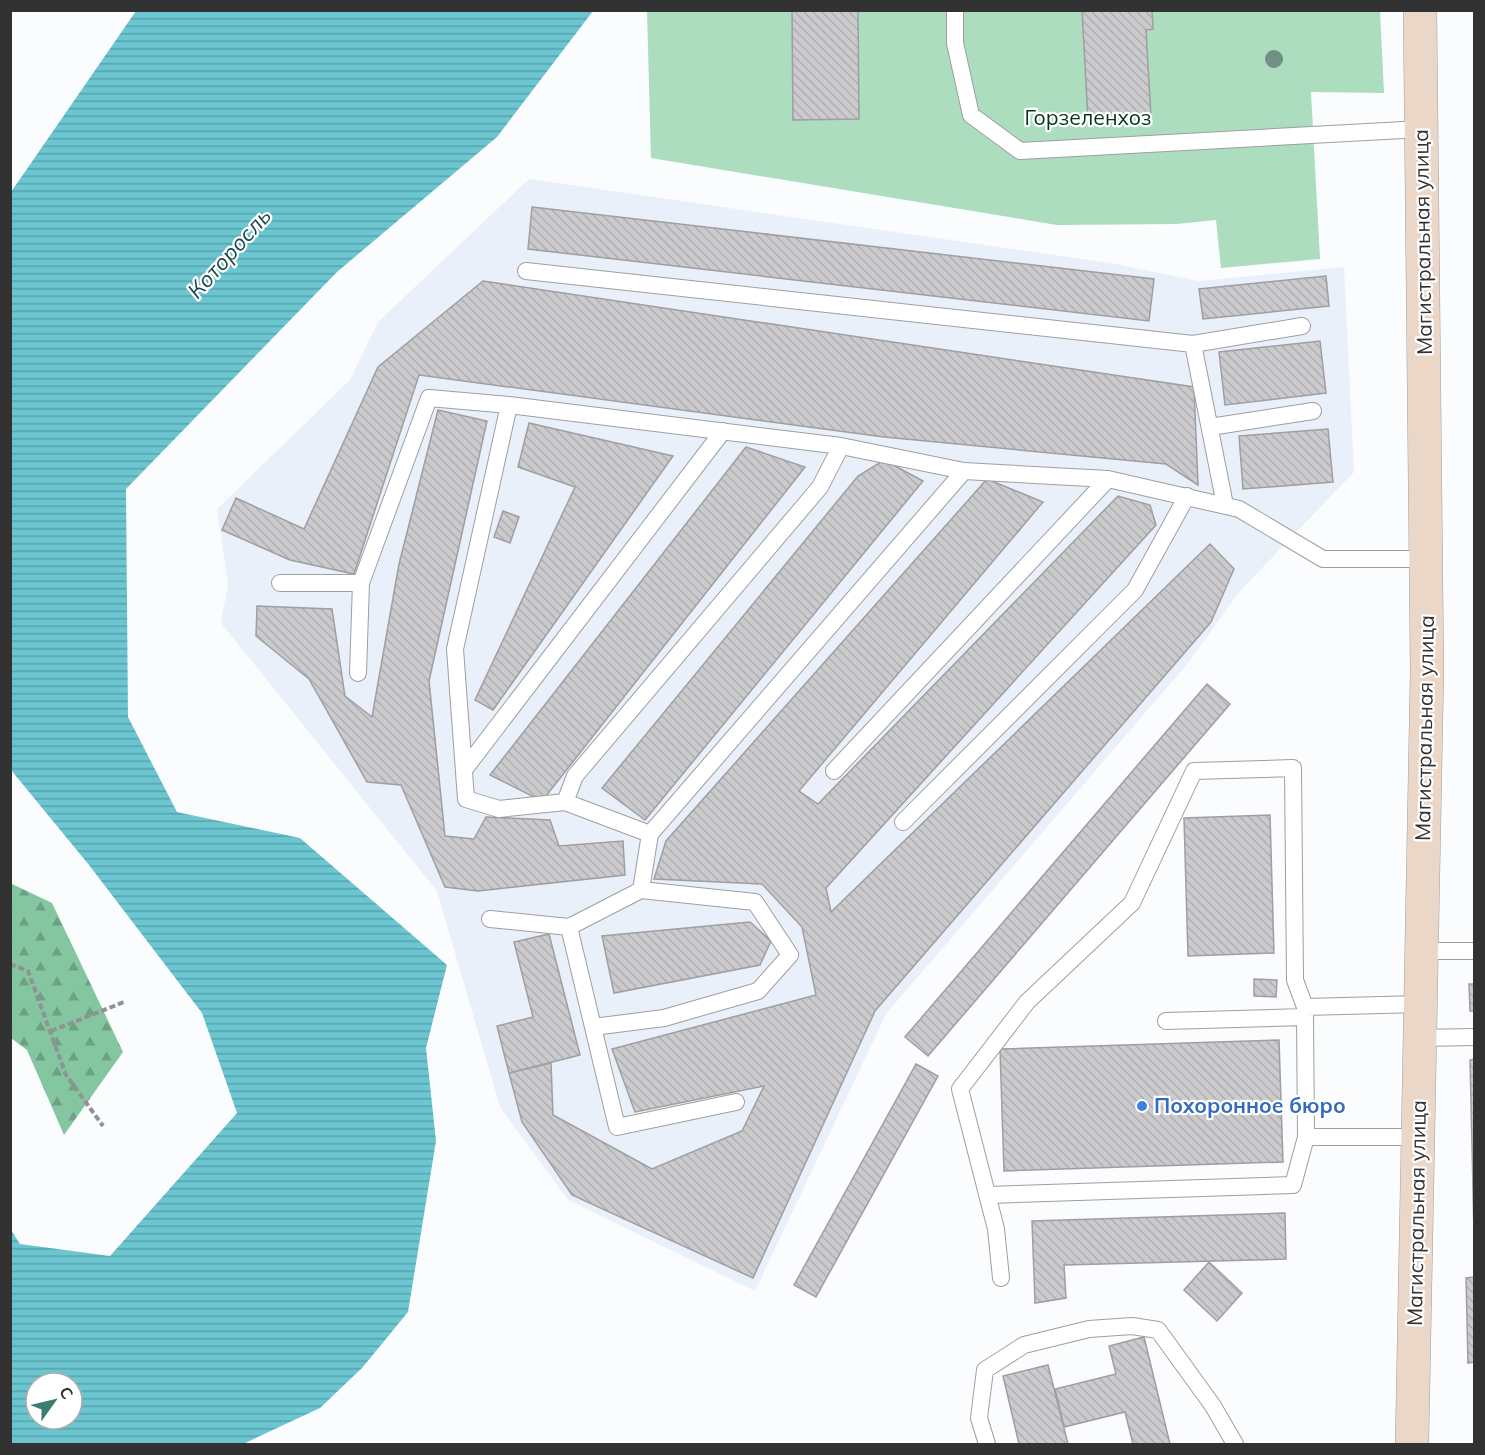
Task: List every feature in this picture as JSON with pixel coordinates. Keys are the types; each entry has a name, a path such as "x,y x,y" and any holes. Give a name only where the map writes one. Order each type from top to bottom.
{"main road":[{"name":"Магистральная улица","path":"1412,1444 1426,560 1420,10"}],"lane":[{"path":"954,10 955,43 971,115 1020,151 1422,129"},
{"path":"526,271 1193,344 1302,326"},
{"path":"1193,344 1225,505"},
{"path":"358,673 361,583 429,398 509,405 841,446 964,471 1108,479 1239,509 1323,559 1426,560"},
{"path":"509,405 455,649 466,799 499,809 566,802 650,834"},
{"path":"1210,427 1313,411"},
{"path":"464,770 723,431"},
{"path":"566,802 575,776 820,487 841,446"},
{"path":"641,890 650,834 964,471"},
{"path":"834,771 1108,479"},
{"path":"903,822 1135,590 1187,496"},
{"path":"280,583 361,583"},
{"path":"987,1195 1293,1185 1306,1137 1305,1012 1295,980 1293,768 1194,771 1132,903 1027,1002 960,1089 987,1195 996,1229 1001,1278"},
{"path":"490,919 569,927 641,890 755,902 790,955 758,991 664,1018 593,1028"},
{"path":"569,927 617,1126 736,1102"},
{"path":"1421,951 1474,951"},
{"path":"1166,1021 1420,1004"},
{"path":"1420,1038 1474,1037"},
{"path":"1306,1137 1418,1137"},
{"path":"987,1444 979,1418 985,1370 1024,1345 1089,1329 1132,1326 1158,1330 1213,1406 1234,1444"}],"path":[{"path":"10,964 28,971 66,1075 103,1126"},
{"path":"51,1031 124,1002"}],"shaded area":[{"path":"529,179 1110,263 1199,281 1344,267 1354,472 1240,591 1188,663 886,1014 755,1291 568,1200 500,1107 437,891 221,623 228,584 217,509 350,380 378,322"}],"green space":[{"name":"Горзеленхоз","path":"647,11 1380,11 1384,93 1311,92 1320,259 1221,268 1216,220 1177,224 1057,225 651,158"},
{"path":"10,883 52,903 123,1052 64,1135 27,1050 11,1038"}],"water":[{"name":"Которосль","path":"136,11 593,11 497,137 337,272 126,489 128,717 177,812 300,838 447,965 426,1048 436,1141 408,1312 362,1368 320,1408 243,1444 11,1444 11,1230 20,1244 110,1256 237,1113 202,1013 89,865 11,770 11,192"}],"building":[{"path":"792,10 858,10 859,119 793,120"},
{"path":"1082,10 1152,10 1153,29 1146,30 1151,117 1088,120"},
{"path":"532,207 1154,279 1149,321 528,249"},
{"path":"1326,276 1329,306 1203,319 1199,289"},
{"path":"483,281 1194,387 1198,485 1166,464 884,437 419,375 354,574 290,560 222,530 236,498 304,529 378,367"},
{"path":"1320,341 1326,393 1225,405 1219,352"},
{"path":"438,410 487,421 429,681 445,836 474,839 486,817 550,820 559,846 623,841 625,875 478,891 445,887 401,785 367,782 309,679 256,636 257,606 332,609 345,696 372,717 399,564"},
{"path":"529,423 673,456 493,710 475,700 575,487 518,467"},
{"path":"1328,429 1333,482 1243,489 1239,436"},
{"path":"746,447 805,467 542,801 490,775"},
{"path":"884,460 923,481 645,820 602,788 858,476"},
{"path":"987,479 1043,502 799,791 818,804 1118,496 1150,505 1156,525 826,888 831,912 1210,544 1234,569 1211,622 875,1011 753,1278 572,1195 522,1122 509,1073 551,1063 553,1115 652,1169 742,1131 764,1086 635,1112 612,1049 816,995 802,927 762,884 654,879 666,841"},
{"path":"503,511 519,517 510,543 494,537"},
{"path":"1207,684 1230,704 928,1056 905,1037"},
{"path":"1270,815 1274,953 1188,956 1184,818"},
{"path":"750,922 771,941 760,965 614,993 602,936"},
{"path":"549,934 580,1055 509,1073 497,1026 533,1017 514,942"},
{"path":"1254,979 1277,980 1276,997 1254,996"},
{"path":"1469,984 1474,984 1474,1011 1470,1011"},
{"name":"Похоронное бюро","path":"1279,1040 1283,1162 1004,1171 1000,1049"},
{"path":"1474,1059 1474,1234 1470,1060"},
{"path":"916,1064 938,1076 816,1297 794,1285"},
{"path":"1285,1213 1286,1259 1064,1265 1066,1298 1035,1303 1032,1221"},
{"path":"1209,1262 1242,1293 1217,1321 1184,1290"},
{"path":"1474,1277 1474,1362 1468,1363 1466,1278"},
{"path":"1144,1337 1170,1444 1133,1444 1125,1412 1064,1427 1055,1389 1116,1374 1109,1346"},
{"path":"1048,1365 1068,1444 1019,1444 1003,1376"}],"place":[{"name":"Похоронное бюро","path":"1142,1106"}]}
